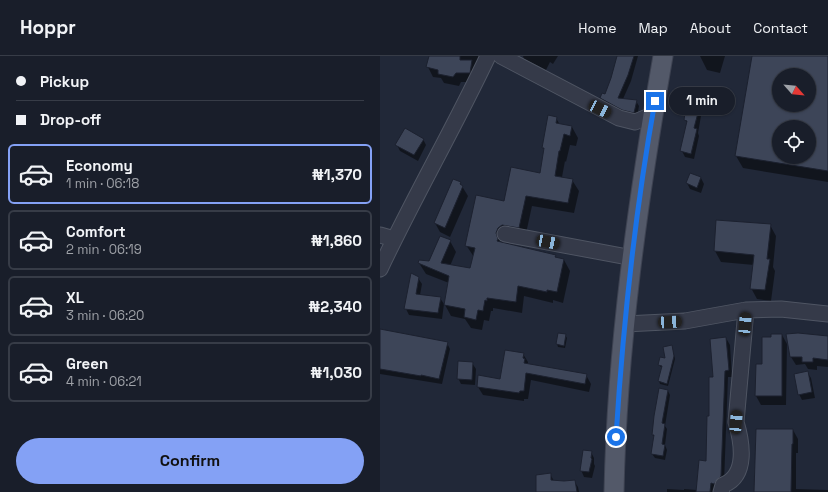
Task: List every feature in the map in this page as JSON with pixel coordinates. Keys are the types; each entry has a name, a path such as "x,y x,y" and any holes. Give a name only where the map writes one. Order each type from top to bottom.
{"main road":[{"path":"614,492 614,452 620,361 652,116 662,56"}],"street":[{"path":"380,269 387,237 466,102 488,56"},
{"path":"501,56 619,118 635,122 652,116"},
{"path":"505,234 633,258"},
{"path":"625,324 685,321 746,310 781,309 828,314"},
{"path":"721,492 724,485 731,482 741,465 740,437 736,422 746,310"}],"building":[{"path":"429,56 460,56 460,60 472,60 470,73 456,73 453,77 438,74 438,70 426,67"},
{"path":"617,56 634,56 618,98 637,100 634,113 622,110 600,98 602,93 605,94"},
{"path":"752,56 828,56 828,171 785,164 816,164 816,120 772,120 772,162 735,156"},
{"path":"686,106 699,109 694,128 697,129 691,154 680,151 687,121 684,120"},
{"path":"548,115 557,117 556,123 572,126 570,136 564,134 559,151 555,176 573,179 568,203 526,196 519,228 502,225 498,228 496,233 498,239 497,241 556,255 555,257 564,259 557,292 547,290 547,292 518,286 516,302 487,298 487,301 485,300 483,311 478,310 476,320 464,317 465,309 444,305 449,276 418,263 419,260 429,261 440,236 451,240 441,263 470,268 475,248 465,246 476,195 504,201 511,167 540,173 544,148 542,148"},
{"path":"405,128 424,139 414,155 395,145"},
{"path":"690,173 701,177 697,188 686,183"},
{"path":"453,179 461,182 460,184 463,186 445,228 434,223"},
{"path":"716,220 771,224 767,259 770,259 765,290 750,289 754,255 714,251"},
{"path":"411,273 419,277 416,294 441,297 438,313 404,309"},
{"path":"380,329 448,342 439,379 380,369"},
{"path":"558,333 566,334 564,346 556,344"},
{"path":"798,333 828,336 828,360 813,358 813,362 802,362 802,357 790,357 786,334"},
{"path":"771,334 782,334 782,396 755,396 756,364 762,364 762,337 771,337"},
{"path":"726,337 729,370 725,371 721,476 714,484 711,483 710,492 696,492 699,460 706,461 707,416 709,416 709,377 713,377 710,339"},
{"path":"672,345 674,356 667,384 658,381 662,366 658,365 660,357 665,358 663,347"},
{"path":"505,350 524,353 524,363 587,374 585,384 526,373 524,391 520,391 519,393 477,387 478,375 500,379"},
{"path":"458,361 473,362 472,380 457,379"},
{"path":"808,371 812,392 798,395 794,374"},
{"path":"659,388 668,390 662,423 665,424 662,444 665,445 663,456 651,454 654,435 652,435 654,416"},
{"path":"756,429 793,429 791,492 754,492"},
{"path":"583,450 592,451 589,472 580,471"},
{"path":"551,473 551,480 575,480 577,492 536,492 536,475"}],"route":[{"path":"616,437 620,361 640,195 655,101"}]}
